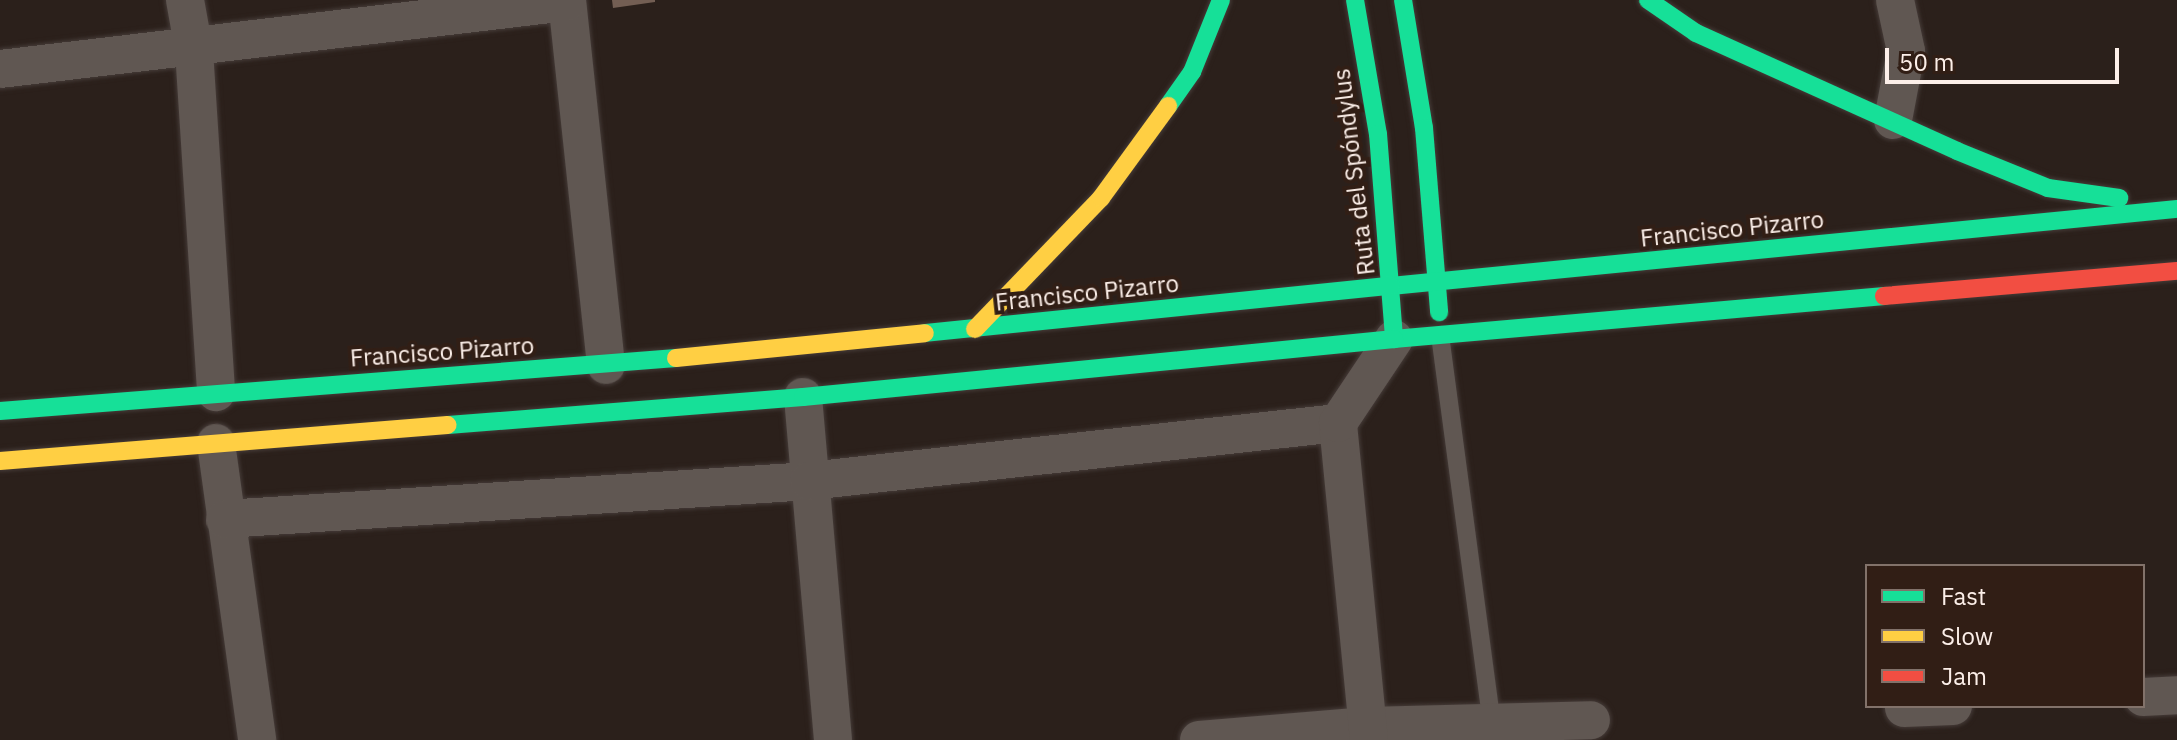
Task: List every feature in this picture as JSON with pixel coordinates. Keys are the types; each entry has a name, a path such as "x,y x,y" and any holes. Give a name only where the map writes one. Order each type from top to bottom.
{"main road":[{"path":"975,329 1101,198 1192,72 1221,0"},
{"name":"Ruta del Spóndylus","path":"1355,0 1378,134 1394,339"},
{"path":"1403,0 1424,128 1440,335"},
{"path":"1648,0 1696,33 2048,188 2177,207"},
{"name":"Francisco Pizarro","path":"0,411 216,392 606,365 2177,207"},
{"path":"0,461 803,397 1394,339 2177,271"},
{"path":"121,401 125,450"}],"street":[{"path":"185,0 194,50 216,392"},
{"path":"1893,120 1906,51 1895,0"},
{"path":"0,69 194,50 462,6 567,1 606,365"},
{"path":"1368,733 1338,423 1394,339"},
{"path":"803,397 833,740"},
{"path":"225,519 809,481 1338,423"},
{"path":"216,443 257,740"},
{"path":"2145,697 2177,695"},
{"path":"1199,740 1591,720"}],"lane":[{"path":"1440,335 1492,723"}],"building":[{"path":"612,0 655,0 655,2 613,8"}],"traffic: fast":[{"path":"1168,106 1192,72 1221,0"},
{"path":"1355,0 1378,134 1394,339 1884,296"},
{"path":"1403,0 1424,128 1439,312"},
{"path":"1648,0 1696,33 1957,151 2048,188 2119,198"},
{"path":"1391,286 2177,209"},
{"path":"925,333 1391,286"},
{"path":"448,425 803,397 1394,339"},
{"path":"0,411 676,358"}],"traffic: slow":[{"path":"975,329 1101,198 1168,106"},
{"path":"676,358 925,333"},
{"path":"0,461 448,425"}],"traffic: jam":[{"path":"1884,296 2177,271"}]}
